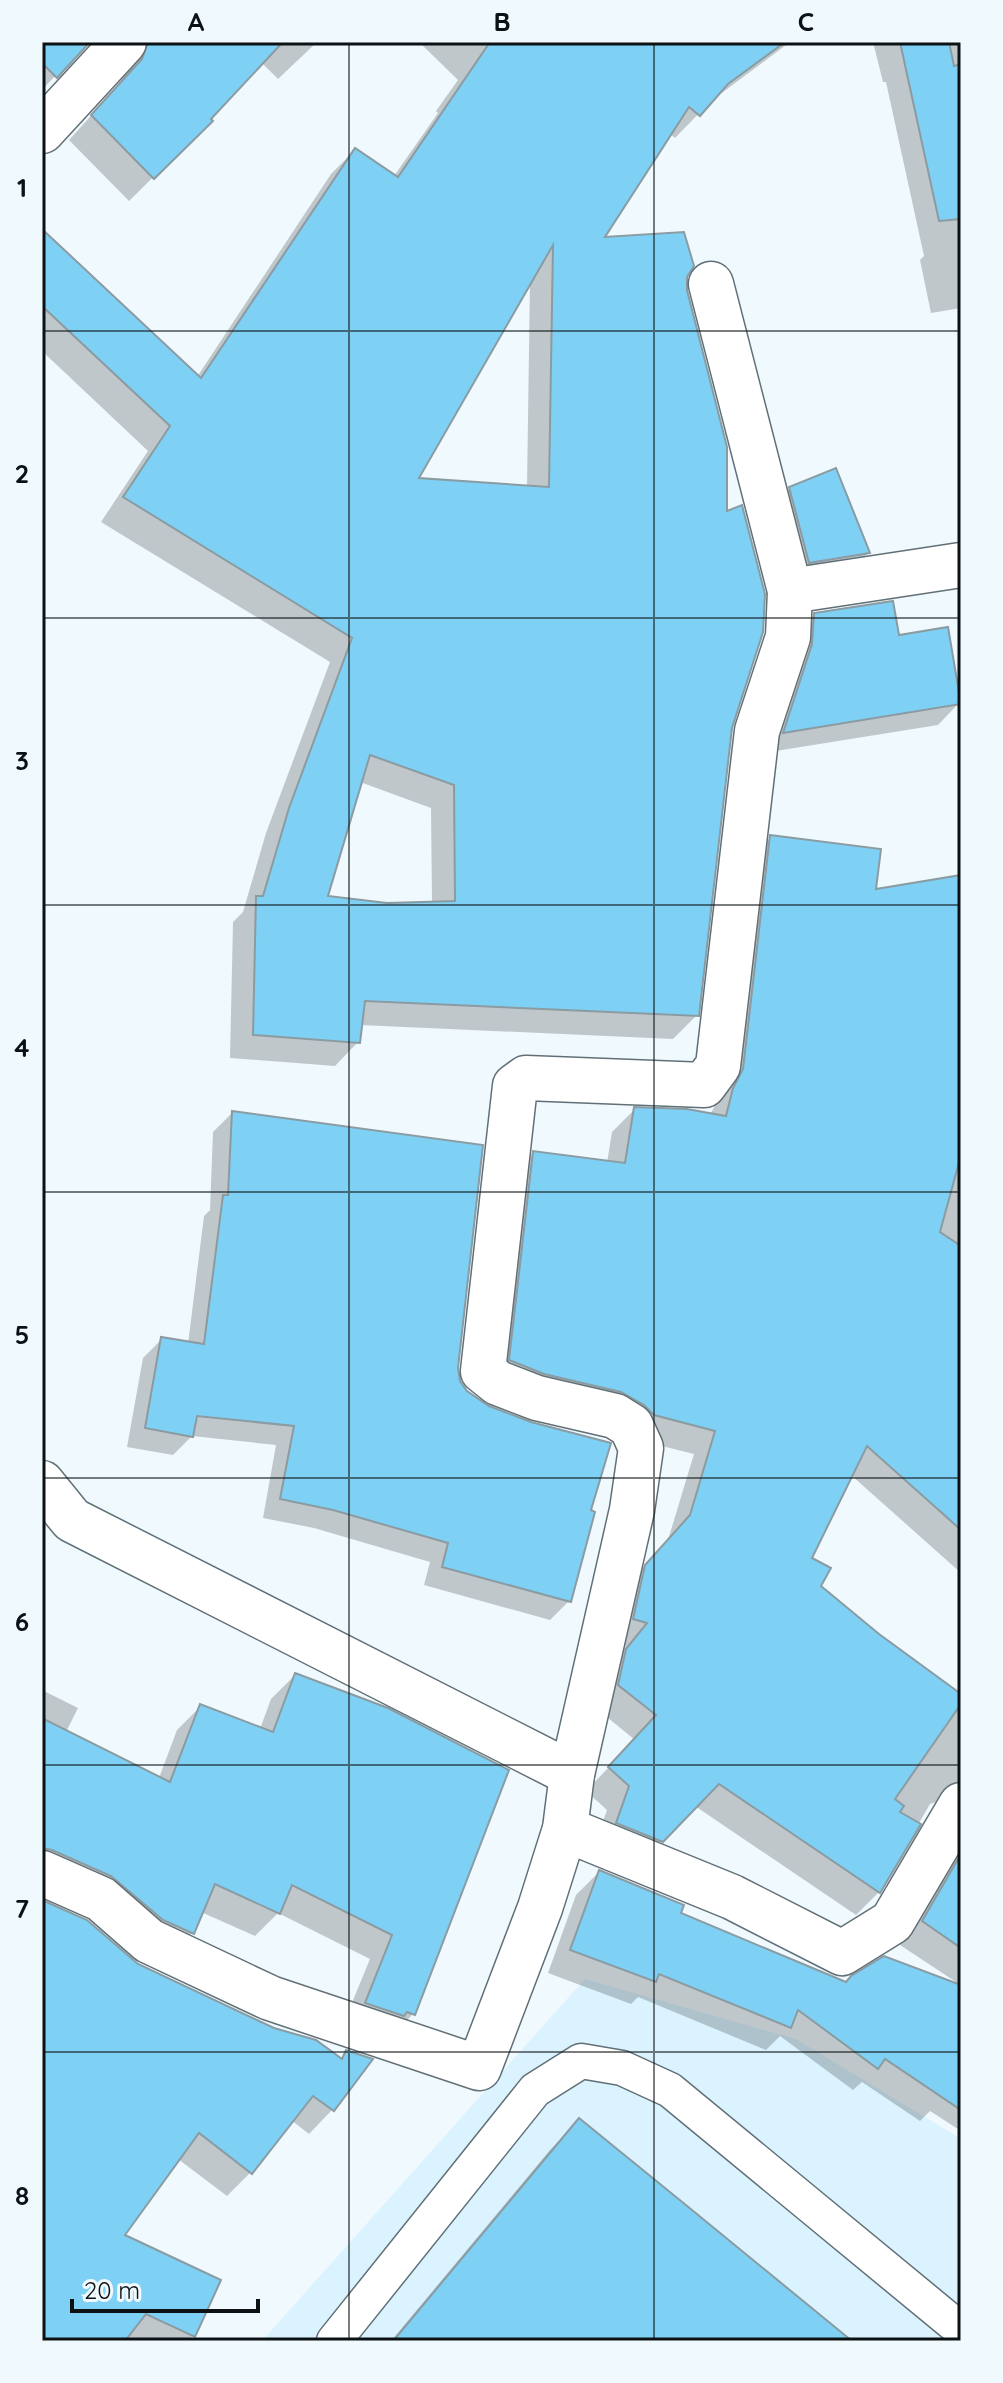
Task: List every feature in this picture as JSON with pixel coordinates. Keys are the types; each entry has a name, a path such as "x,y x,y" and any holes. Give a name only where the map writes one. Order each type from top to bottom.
{"street":[{"path":"42,131 124,42"},
{"path":"42,1873 101,1899 149,1941 270,1998 479,2068 540,1908 565,1829 572,1774 632,1510 641,1448 631,1426 615,1416 537,1398 498,1383 483,1371 515,1086 526,1078 704,1085 718,1066 757,731 788,637 790,591 711,284"},
{"path":"790,591 961,565"},
{"path":"42,1483 72,1520 572,1774"},
{"path":"565,1829 732,1897 842,1953 892,1922 961,1805"}],"lane":[{"path":"334,2341 535,2090 581,2061 622,2068 670,2090 961,2330"}],"shaded area":[{"path":"585,1979 796,2039 961,2139 961,2341 262,2341"}],"building":[{"path":"42,42 90,42 57,78 42,63"},
{"path":"148,42 283,42 211,119 213,121 154,179 91,115 142,59"},
{"path":"490,42 785,42 728,84 700,116 689,107 605,237 684,232 694,266 687,277 687,290 727,447 727,511 742,505 765,594 763,632 732,728 699,1016 365,1001 360,1043 253,1035 256,896 263,896 289,808 352,638 123,497 170,426 42,306 42,229 201,378 355,148 398,177","holes":["553,245 549,487 419,478","370,755 454,785 455,901 387,903 328,896"]},
{"path":"900,42 949,42 954,66 961,64 961,219 939,221"},
{"path":"836,468 870,553 809,563 789,487"},
{"path":"893,601 899,635 948,627 961,704 783,733 812,644 814,613"},
{"path":"770,835 881,849 876,889 961,875 961,1155 940,1232 961,1246 961,1530 867,1446 812,1558 831,1568 821,1586 879,1634 961,1694 961,1704 895,1799 904,1806 900,1812 921,1824 880,1893 719,1784 663,1842 616,1823 629,1786 608,1767 656,1715 618,1685 626,1649 647,1623 633,1619 645,1565 690,1515 715,1431 654,1415 644,1405 621,1392 544,1374 509,1360 533,1151 625,1163 634,1107 687,1109 726,1116 733,1088 743,1069"},
{"path":"232,1111 483,1145 458,1368 460,1381 467,1391 489,1406 531,1422 611,1443 591,1510 595,1512 571,1602 442,1567 448,1543 333,1510 280,1499 294,1426 197,1416 193,1437 145,1428 161,1337 204,1344 223,1195 228,1195"},
{"path":"295,1673 388,1708 509,1770 415,2015 407,2012 404,2016 365,2003 392,1935 292,1885 280,1914 215,1884 194,1934 163,1920 111,1876 42,1848 42,1718 170,1782 200,1704 273,1732"},
{"path":"961,1854 961,1948 922,1921"},
{"path":"599,1870 684,1905 681,1913 846,1982 884,1956 961,1985 961,2110 885,2059 878,2069 798,2010 791,2028 659,1974 656,1982 570,1950"},
{"path":"42,1900 87,1920 138,1964 274,2028 316,2040 342,2059 346,2050 373,2059 334,2111 313,2096 252,2174 199,2133 125,2235 221,2280 195,2337 146,2314 125,2341 42,2341"},
{"path":"579,2118 692,2210 852,2341 393,2341"}]}
